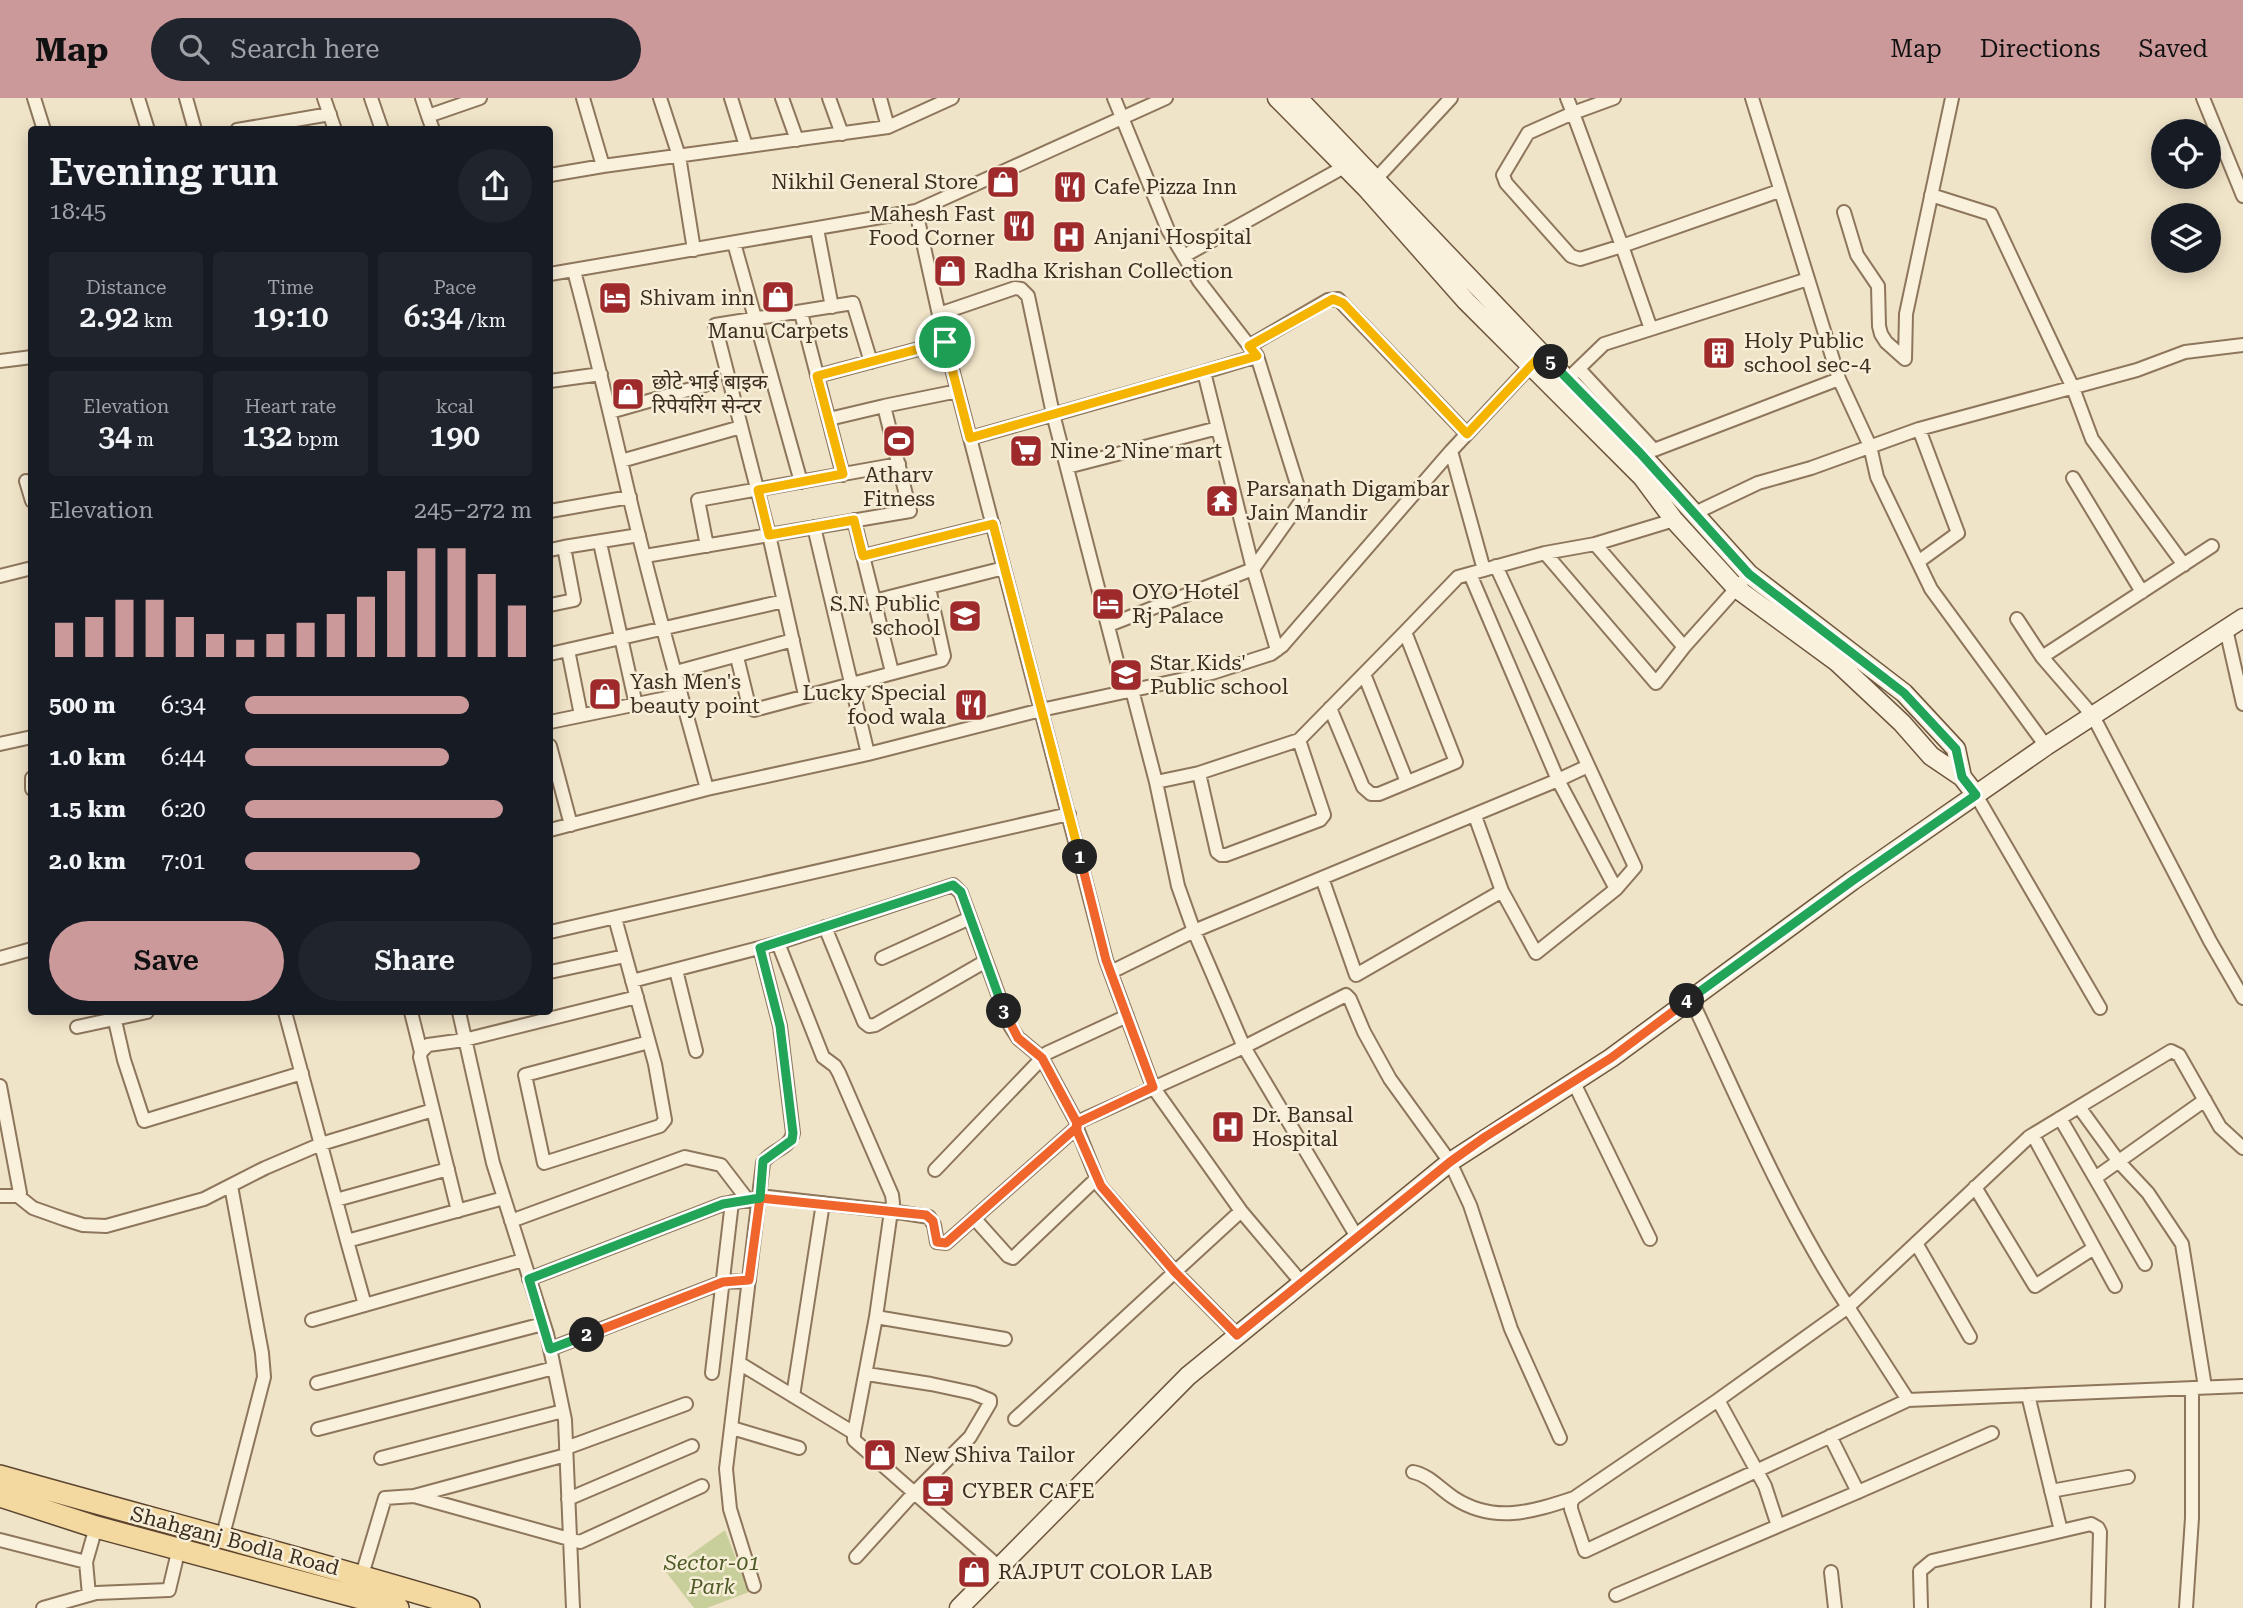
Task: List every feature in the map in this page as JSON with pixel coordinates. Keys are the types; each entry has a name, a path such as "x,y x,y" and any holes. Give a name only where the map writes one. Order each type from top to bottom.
{"main road":[{"name":"Shahganj Bodla Road","path":"0,1476 222,1539 301,1571 359,1603 398,1608"},
{"name":"Shahganj Bodla Road","path":"0,1496 96,1527 178,1548 301,1571 362,1575 469,1608"}],"street":[{"path":"34,98 43,126"},
{"path":"138,98 147,126"},
{"path":"186,98 194,126"},
{"path":"324,98 334,126"},
{"path":"371,98 381,126"},
{"path":"422,98 432,126"},
{"path":"428,116 480,98"},
{"path":"583,98 603,166"},
{"path":"660,98 679,156 694,250"},
{"path":"731,98 746,146"},
{"path":"782,98 797,139"},
{"path":"829,98 842,134"},
{"path":"880,98 888,127"},
{"path":"553,174 888,127 952,98"},
{"path":"1109,625 1253,569 1302,500 1253,351 1199,281 1168,230 1114,98"},
{"path":"553,274 916,211 1166,98"},
{"path":"1277,98 1367,189 1466,301 1536,360 1573,373 1654,450 1839,379"},
{"path":"1298,98 1376,179 1642,477 1674,520 1736,588 1837,662 1902,723 1931,756 1962,777 1976,795 2100,1008"},
{"path":"1376,179 1451,98"},
{"path":"1567,98 1651,329"},
{"path":"1614,98 1528,133 1504,171 1504,178 1573,258 1580,259 1622,246 1780,191"},
{"path":"1752,98 1839,379 1870,446 1877,477 1931,589 2046,746"},
{"path":"1844,212 1857,255 1878,286 1881,334 1905,359 1906,314 1952,98"},
{"path":"2203,98 2243,196"},
{"path":"260,126 330,114"},
{"path":"1184,256 1344,167"},
{"path":"1931,195 1991,214 2073,388 2092,439 2184,565"},
{"path":"916,211 945,342 1111,972 1153,1087 1241,1211 1301,1282"},
{"path":"817,229 832,306"},
{"path":"734,243 801,482"},
{"path":"573,271 601,374 663,630 707,789"},
{"path":"1573,373 1604,344 1808,279"},
{"path":"939,314 1015,288 1025,291 1028,296 1067,467 1109,625 1156,782 1178,886 1194,931 1244,1047 1357,1237"},
{"path":"970,438 1204,372 1253,351 1328,300 1338,299 1467,434"},
{"path":"806,695 758,490 715,325 853,303 871,362"},
{"path":"801,313 843,474"},
{"path":"817,376 945,342"},
{"path":"1693,514 1758,483 1811,468 1919,429 2137,370 2185,352 2243,345"},
{"path":"1,358 28,357"},
{"path":"553,829 707,789 868,754 1041,710 1212,673 1271,654 1451,451 1536,360"},
{"path":"1204,372 1253,569 1277,650"},
{"path":"1573,373 1693,514 1749,574 1904,693 1956,749 1962,777"},
{"path":"553,381 601,374"},
{"path":"610,412 705,385"},
{"path":"828,419 958,391"},
{"path":"645,556 910,511 884,406"},
{"path":"621,461 741,427"},
{"path":"1067,467 1218,428"},
{"path":"1918,562 1958,533 1919,429"},
{"path":"1451,451 1490,568 1635,867 1616,889 1536,953 1502,891 1475,816"},
{"path":"707,545 698,500 899,464"},
{"path":"2073,478 2142,592"},
{"path":"26,481 28,488"},
{"path":"553,510 630,497"},
{"path":"854,520 892,673"},
{"path":"1156,782 1199,773 1299,740 1458,577 1545,553 1595,544 1674,520"},
{"path":"863,556 993,524"},
{"path":"814,527 868,754"},
{"path":"553,549 639,535"},
{"path":"600,543 636,705"},
{"path":"1595,544 1684,647"},
{"path":"2042,657 2212,546"},
{"path":"553,604 574,600 564,547"},
{"path":"1545,553 1656,683 1749,574"},
{"path":"874,601 1004,568"},
{"path":"0,576 28,569"},
{"path":"1470,574 1558,780 1616,889"},
{"path":"737,657 751,709 944,659 929,587"},
{"path":"553,653 784,601"},
{"path":"959,1608 1188,1376 1450,1162 1611,1058 1852,881 2046,746 2243,618"},
{"path":"2017,620 2042,657 2093,716 2208,937 2243,998"},
{"path":"2226,629 2243,704"},
{"path":"1330,708 1368,792 1378,794 1456,762 1405,632"},
{"path":"676,672 793,640"},
{"path":"568,650 581,715"},
{"path":"1364,674 1408,782"},
{"path":"553,721 681,695"},
{"path":"0,744 28,738"},
{"path":"1199,773 1217,852 1226,855 1323,818 1324,812 1299,740"},
{"path":"553,762 571,825"},
{"path":"1111,972 1194,931 1475,816 1588,766"},
{"path":"553,931 1069,814"},
{"path":"1322,878 1356,975 1502,891"},
{"path":"632,981 778,943 949,885 957,887 1009,1024 1018,1038 1042,1058 1076,1126 1096,1178 1174,1271 1237,1335"},
{"path":"615,918 649,1042 665,1115 663,1124 544,1163 525,1075 649,1042"},
{"path":"882,958 970,918"},
{"path":"825,927 864,1022 869,1026 875,1026 986,961"},
{"path":"778,943 823,1057 835,1066 839,1073 894,1203 854,1440 999,1567"},
{"path":"754,1586 728,1500 725,1476 749,1280 754,1198 763,1161 790,1142 793,1133 780,1026 760,948"},
{"path":"0,957 28,950"},
{"path":"553,971 625,956"},
{"path":"676,970 696,1051"},
{"path":"529,1279 732,1202 754,1198 824,1203 929,1217 934,1225 937,1242 943,1244 1076,1126 1153,1087 1244,1047 1342,996 1348,996 1390,1079 1450,1162 1470,1205 1515,1339 1560,1438"},
{"path":"421,1052 428,1045 464,1040 636,997"},
{"path":"1691,999 1822,1268 1908,1400"},
{"path":"78,1027 114,1015 124,1060 144,1121 302,1073"},
{"path":"286,1015 365,1305"},
{"path":"412,1015 458,1211"},
{"path":"460,1015 493,1163 543,1324 563,1411 573,1608"},
{"path":"935,1170 1042,1058 1055,1049 1127,1016"},
{"path":"1413,1472 1423,1475 1466,1505 1490,1513 1524,1513 1574,1499 1848,1307 2029,1137 2171,1051 2179,1055 2220,1126 2243,1148"},
{"path":"1573,1081 1650,1240"},
{"path":"0,1086 20,1191 18,1196"},
{"path":"2095,1178 2205,1100"},
{"path":"2079,1107 2119,1162 2148,1193 2182,1244 2205,1387"},
{"path":"0,1196 18,1196 33,1208 83,1225 106,1226 204,1199 265,1168 321,1144 433,1110"},
{"path":"2060,1118 2145,1264"},
{"path":"2029,1137 2034,1137 2115,1286"},
{"path":"511,1221 685,1157 721,1165 754,1198"},
{"path":"336,1200 448,1169"},
{"path":"974,1219 1008,1256 1013,1258 1096,1178"},
{"path":"222,1539 264,1377 262,1353 231,1186"},
{"path":"1975,1187 2035,1286 2094,1248"},
{"path":"347,1241 504,1198"},
{"path":"712,1373 732,1202"},
{"path":"793,1396 824,1203"},
{"path":"1015,1419 1241,1211"},
{"path":"1916,1243 1970,1337"},
{"path":"312,1320 523,1260"},
{"path":"550,1349 723,1282 749,1280"},
{"path":"876,1317 1005,1339"},
{"path":"317,1383 543,1324"},
{"path":"738,1363 854,1433"},
{"path":"318,1429 554,1368"},
{"path":"856,1557 970,1437 990,1406 990,1400 973,1394 867,1374"},
{"path":"1574,1499 1571,1509 1586,1550 1908,1400 2243,1386"},
{"path":"2186,1608 2192,1518 2192,1388"},
{"path":"2028,1395 2061,1531"},
{"path":"1718,1400 1768,1493 1778,1526"},
{"path":"362,1575 382,1501 388,1497 414,1496 566,1451 686,1404"},
{"path":"381,1458 563,1411"},
{"path":"732,1428 799,1448"},
{"path":"1616,1595 1992,1433"},
{"path":"1830,1436 1858,1492"},
{"path":"568,1499 692,1446"},
{"path":"2051,1491 2128,1477"},
{"path":"414,1496 580,1542 702,1486"},
{"path":"1921,1608 1920,1571 1932,1561 2091,1524 2101,1532 2098,1608"},
{"path":"89,1595 86,1562 96,1527"},
{"path":"0,1540 86,1562"},
{"path":"43,1608 89,1595 169,1590 178,1548"},
{"path":"1831,1572 1835,1608"}],"green space":[{"name":"Sector-01 Park","path":"725,1530 749,1592 707,1608 694,1608 666,1572"}],"place":[{"name":"Nikhil General Store","path":"1003,182"},
{"name":"Cafe Pizza Inn","path":"1070,187"},
{"name":"Mahesh Fast Food Corner","path":"1019,226"},
{"name":"Anjani Hospital","path":"1069,237"},
{"name":"Radha Krishan Collection","path":"950,271"},
{"name":"Manu Carpets","path":"778,297"},
{"name":"Shivam inn","path":"615,298"},
{"name":"Holy Public school sec-4","path":"1719,353"},
{"name":"छोटे भाई बाइक रिपेयरिंग सेन्टर","path":"628,394"},
{"name":"Atharv Fitness","path":"899,441"},
{"name":"Nine 2 Nine mart","path":"1026,451"},
{"name":"Parsanath Digambar Jain Mandir","path":"1222,501"},
{"name":"OYO Hotel Rj Palace","path":"1108,604"},
{"name":"S.N. Public school","path":"965,616"},
{"name":"Star Kids' Public school","path":"1126,675"},
{"name":"Yash Men's beauty point","path":"605,694"},
{"name":"Lucky Special food wala","path":"971,705"},
{"name":"Dr. Bansal Hospital","path":"1228,1127"},
{"name":"New Shiva Tailor","path":"880,1455"},
{"name":"CYBER CAFE","path":"938,1491"},
{"name":"RAJPUT COLOR LAB","path":"974,1572"}],"route":[{"path":"945,342 817,376 843,474 758,490 769,535 854,520 863,556 993,524 1106,960 1153,1087 1077,1123 1076,1126 1076,1128 946,1243 937,1242 933,1221 926,1215 760,1198 749,1280 723,1282 550,1349 529,1279 723,1204 760,1198 763,1161 792,1140 790,1100 780,1026 760,948 949,885 957,887 1009,1024 1018,1038 1042,1058 1077,1123 1077,1131 1096,1178 1174,1271 1237,1335 1450,1162 1611,1058 1852,881 1976,795 1962,777 1956,749 1904,693 1749,574 1640,453 1542,354 1467,434 1343,303 1333,299 1249,346 1257,356 970,438 945,342"}]}
